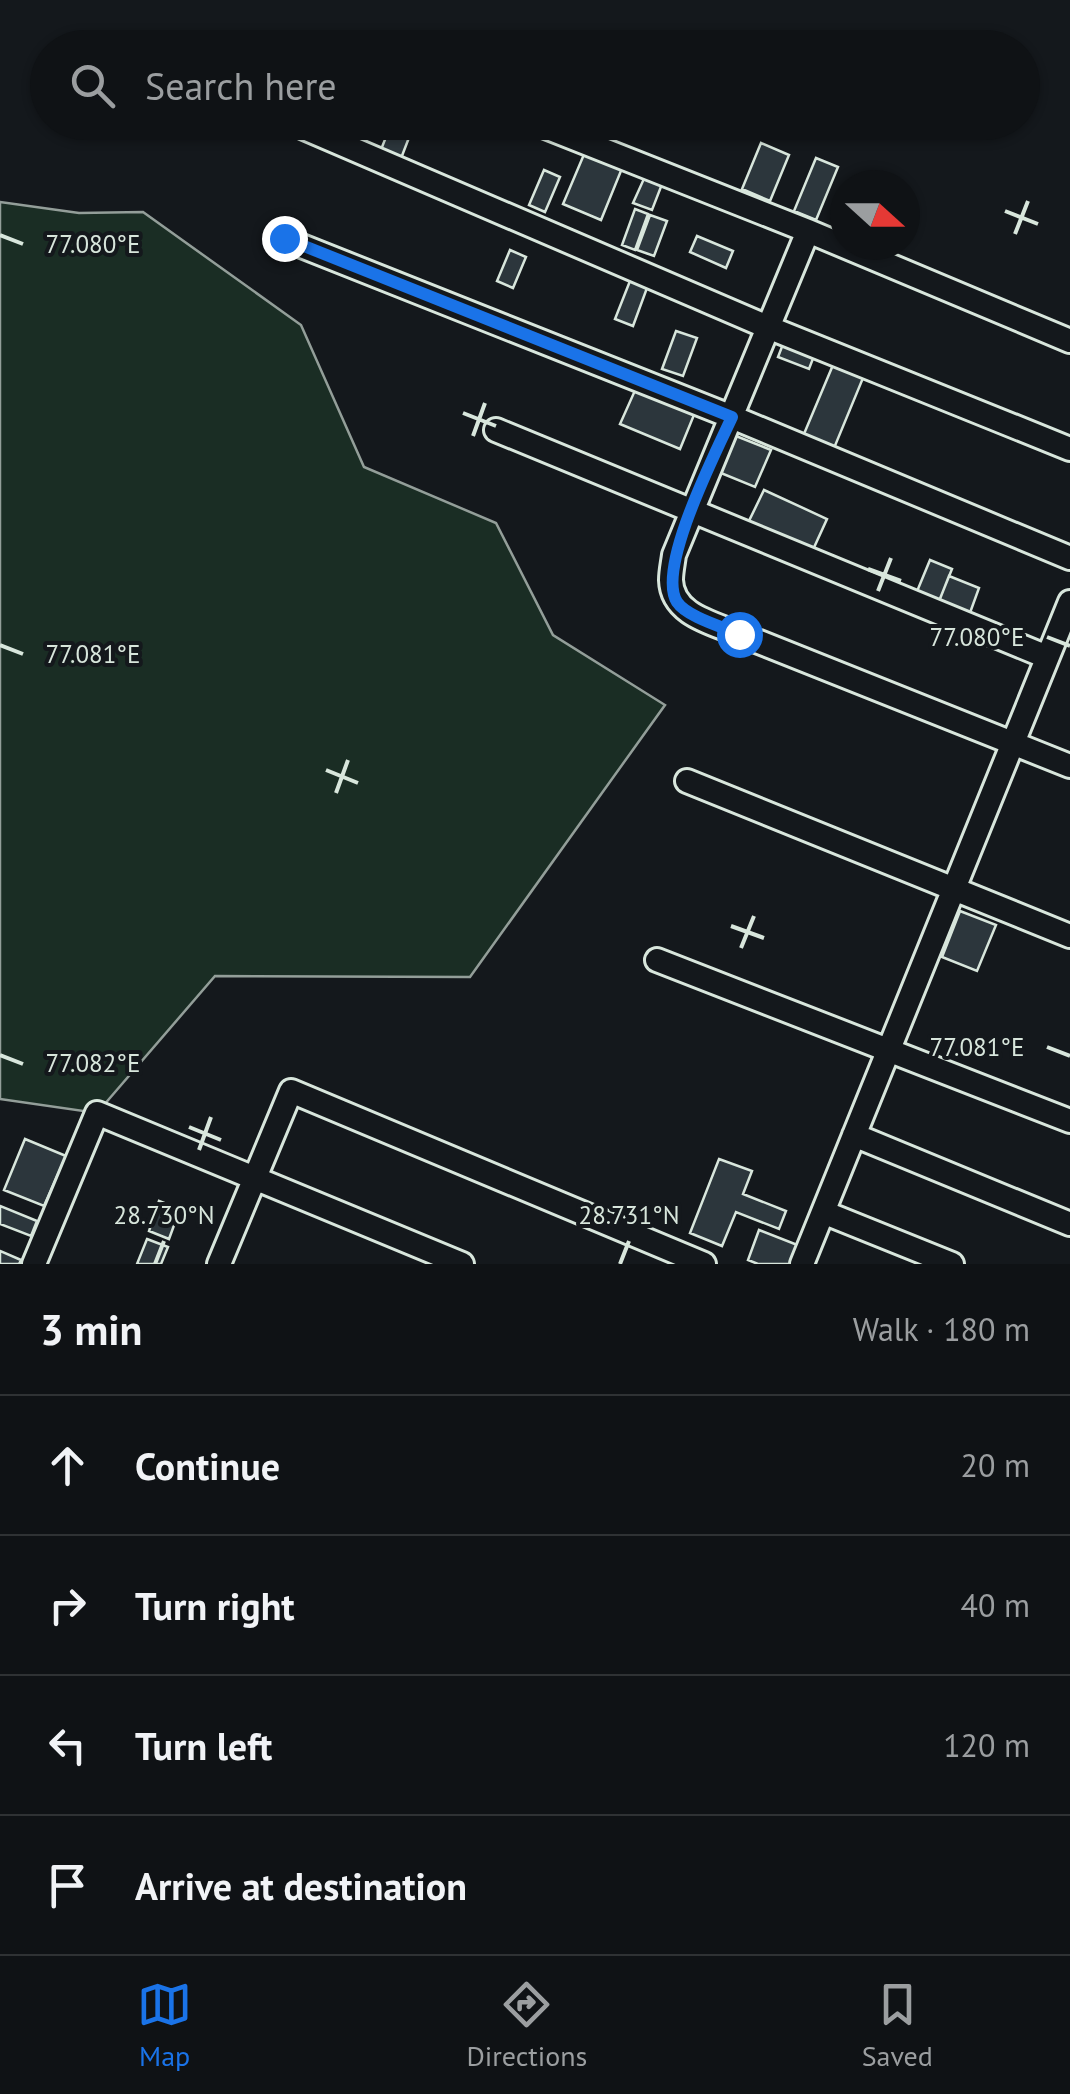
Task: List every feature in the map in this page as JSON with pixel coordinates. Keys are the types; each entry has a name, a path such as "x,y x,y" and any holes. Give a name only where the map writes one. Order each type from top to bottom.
{"street":[{"path":"332,140 770,328 1070,450"},
{"path":"579,140 808,230 1070,341"},
{"path":"808,230 674,555 671,581 676,600 687,612 1070,766"},
{"path":"284,238 732,417 1070,558"},
{"path":"496,430 1046,657"},
{"path":"802,1264 1070,602"},
{"path":"687,781 1070,936"},
{"path":"657,960 1070,1120"},
{"path":"218,1264 291,1091 704,1264"},
{"path":"34,1264 97,1113 462,1264"},
{"path":"854,1135 1070,1224"},
{"path":"823,1212 952,1264"}],"green space":[{"path":"0,202 79,213 143,212 301,325 364,467 496,523 553,635 665,705 470,977 215,976 97,1113 0,1099"}],"building":[{"path":"385,140 408,140 400,161 380,152"},
{"path":"761,143 789,155 770,201 742,189"},
{"path":"588,145 625,161 601,220 563,204"},
{"path":"816,158 838,167 830,170 830,186 816,220 794,211"},
{"path":"544,170 560,177 545,212 529,205"},
{"path":"647,172 664,179 652,210 633,203"},
{"path":"635,209 648,214 635,250 622,245"},
{"path":"650,215 667,221 654,256 637,250"},
{"path":"697,236 733,251 726,268 690,252"},
{"path":"510,250 526,257 513,288 497,281"},
{"path":"630,281 647,288 633,326 615,319"},
{"path":"676,331 697,338 683,376 662,369"},
{"path":"783,344 814,356 809,369 778,357"},
{"path":"833,365 863,378 832,453 801,441"},
{"path":"637,386 696,410 680,449 620,424"},
{"path":"731,434 771,450 755,487 716,471"},
{"path":"764,490 827,519 811,554 747,525"},
{"path":"930,560 952,569 935,611 913,601"},
{"path":"949,576 979,588 967,621 936,609"},
{"path":"960,911 996,925 977,971 942,957"},
{"path":"25,1139 66,1156 44,1206 4,1190"},
{"path":"719,1159 752,1171 743,1194 786,1211 779,1229 736,1212 722,1246 690,1233"},
{"path":"159,1201 180,1209 169,1239 149,1231"},
{"path":"0,1206 37,1221 31,1236 0,1224"},
{"path":"759,1230 800,1246 793,1264 758,1264 748,1260"},
{"path":"147,1239 168,1247 161,1264 137,1264"},
{"path":"0,1251 21,1260 19,1264 0,1264"}],"route":[{"path":"284,238 732,417 674,555 671,581 676,600 687,612 739,634"}]}
